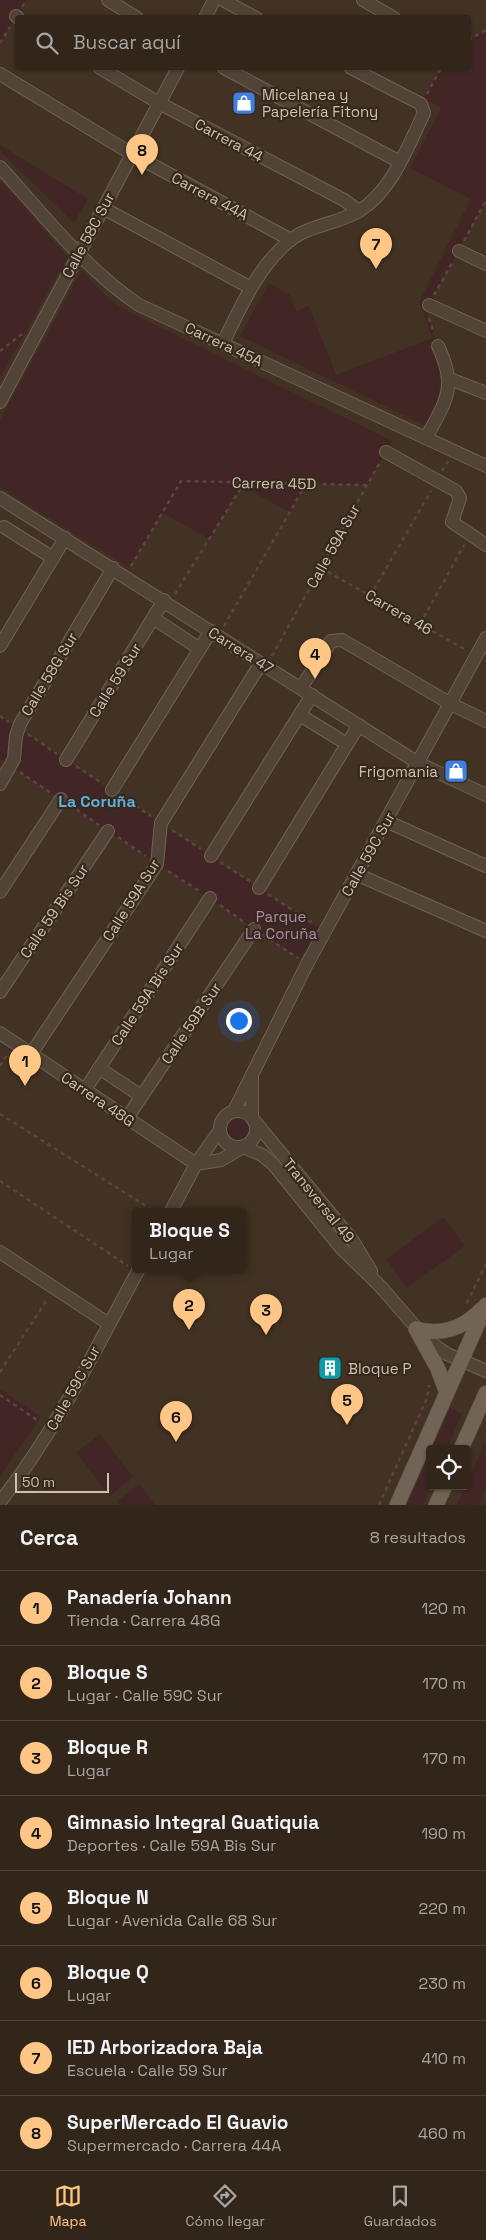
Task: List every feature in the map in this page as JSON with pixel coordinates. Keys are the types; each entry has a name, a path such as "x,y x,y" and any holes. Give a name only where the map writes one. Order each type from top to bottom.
{"main road":[{"path":"416,1329 436,1332 455,1328 468,1322 486,1305"},
{"path":"398,1505 486,1305"},
{"path":"416,1329 438,1368 447,1393"},
{"path":"463,1445 486,1393"},
{"path":"436,1505 443,1490"}],"street":[{"path":"108,0 132,15"},
{"path":"206,15 214,0"},
{"path":"222,0 250,15"},
{"path":"363,0 389,15"},
{"name":"Carrera 44","path":"103,70 159,103 344,200 359,211"},
{"name":"Calle 58C Sur","path":"0,402 177,70"},
{"path":"228,70 400,162"},
{"path":"223,343 251,288 272,259 291,240 308,230 359,211 379,192 400,162 422,109 354,70"},
{"name":"Carrera 44A","path":"0,74 132,154 291,240"},
{"name":"Carrera 45A","path":"0,167 79,253 116,290 139,305 486,466"},
{"path":"103,208 251,288"},
{"path":"459,251 486,264"},
{"path":"428,305 486,331"},
{"path":"426,438 447,399 450,379 438,346"},
{"path":"450,379 486,393"},
{"path":"386,452 459,494 460,498 452,522 486,545"},
{"name":"Carrera 47","path":"0,498 16,506 418,763 486,794"},
{"path":"16,506 2,530 53,558"},
{"path":"0,646 65,538"},
{"name":"Calle 58G Sur","path":"0,784 14,759 16,736 20,724 113,568"},
{"name":"Calle 59 Sur","path":"66,760 153,618 166,602"},
{"path":"153,618 200,649"},
{"path":"112,790 200,649 215,633"},
{"path":"301,688 331,641 342,640 451,704 486,720"},
{"name":"Calle 59C Sur","path":"234,1111 252,1070 356,874 482,649"},
{"name":"Calle 59A Sur","path":"31,1054 157,864 161,823 264,665"},
{"path":"211,856 312,695"},
{"path":"300,715 347,744"},
{"path":"259,888 358,725"},
{"path":"0,892 61,799"},
{"path":"386,821 486,866"},
{"name":"Calle 59 Bis Sur","path":"0,992 108,830"},
{"path":"356,874 486,931"},
{"name":"Calle 59A Bis Sur","path":"85,1090 210,898"},
{"name":"Calle 59B Sur","path":"127,1118 254,929"},
{"name":"Carrera 48G","path":"0,1033 196,1164"},
{"path":"99,1068 142,1096"},
{"name":"Calle 59C Sur","path":"252,1070 252,1118"},
{"path":"173,1208 196,1164 220,1130 222,1119 234,1111 245,1112 252,1118 256,1127 255,1136 250,1143 221,1160 196,1164"},
{"name":"Transversal 49","path":"252,1118 312,1201 341,1248 380,1286 416,1329 436,1348 486,1371"},
{"path":"220,1130 226,1143 236,1147 243,1146"},
{"name":"Transversal 49","path":"243,1146 268,1159 312,1201"},
{"path":"0,1252 109,1324"},
{"name":"Calle 59C Sur","path":"0,1502 17,1481 50,1429 137,1273"}],"path":[{"path":"471,38 486,30"},
{"path":"422,109 440,70"},
{"path":"438,346 426,310 486,200"},
{"path":"370,596 454,451"},
{"name":"Calle 59A Sur","path":"264,665 322,568 386,452"},
{"name":"Carrera 45D","path":"125,576 181,482 367,485"},
{"path":"166,602 244,483"},
{"path":"215,633 306,484"},
{"path":"420,624 470,535"},
{"name":"Carrera 46","path":"322,568 420,624 482,649"},
{"path":"0,1066 15,1043"},
{"path":"0,1114 149,1208"},
{"path":"0,1181 132,1267"},
{"path":"463,1308 471,1298 486,1264"},
{"path":"0,1372 54,1288"},
{"path":"379,1505 427,1398 429,1378"},
{"path":"0,1395 50,1429"}],"green space":[{"path":"0,0 26,0 17,15 15,15 15,18 0,43"},
{"path":"486,30 486,200 426,310 438,346 433,349 441,380 438,399 426,426 240,336 269,283 290,295 297,311 309,306 336,375 433,338 419,302 471,199 410,168 441,108 424,98 440,70 471,70 471,39"},
{"path":"0,145 88,199 74,223 0,151"},
{"path":"0,180 68,257 0,378"},
{"path":"82,270 103,293 127,311 392,441 367,485 306,484 290,512 242,486 209,539 163,513 129,568 0,487 0,420"},
{"name":"Parque La Coruña","path":"0,716 319,928 300,959 0,759"},
{"path":"237,1111 249,1117 255,1129 249,1141 237,1147 225,1141 219,1129 225,1117"},
{"path":"444,1217 465,1246 407,1288 386,1259"},
{"path":"0,1389 41,1417 0,1476"},
{"path":"450,1408 462,1414 449,1445 434,1445"},
{"path":"100,1434 133,1477 110,1496 76,1453"},
{"path":"486,1440 486,1488 478,1505 457,1505 464,1490 471,1490 471,1474"},
{"path":"426,1463 426,1490 429,1490 423,1505 407,1505"},
{"path":"139,1484 155,1505 120,1505 117,1501"}],"place":[{"name":"Micelanea y Papelería Fitony","path":"244,103"},
{"name":"SuperMercado El Guavio","path":"142,175"},
{"name":"IED Arborizadora Baja","path":"376,269"},
{"name":"Gimnasio Integral Guatiquia","path":"315,679"},
{"name":"Frigomania","path":"456,771"},
{"name":"Panadería Johann","path":"25,1086"},
{"name":"Bloque S","path":"189,1330"},
{"name":"Bloque R","path":"266,1335"},
{"name":"Bloque P","path":"330,1368"},
{"name":"Bloque N","path":"347,1425"},
{"name":"Bloque Q","path":"176,1442"}],"district":[{"name":"La Coruña","path":"97,801"}]}
